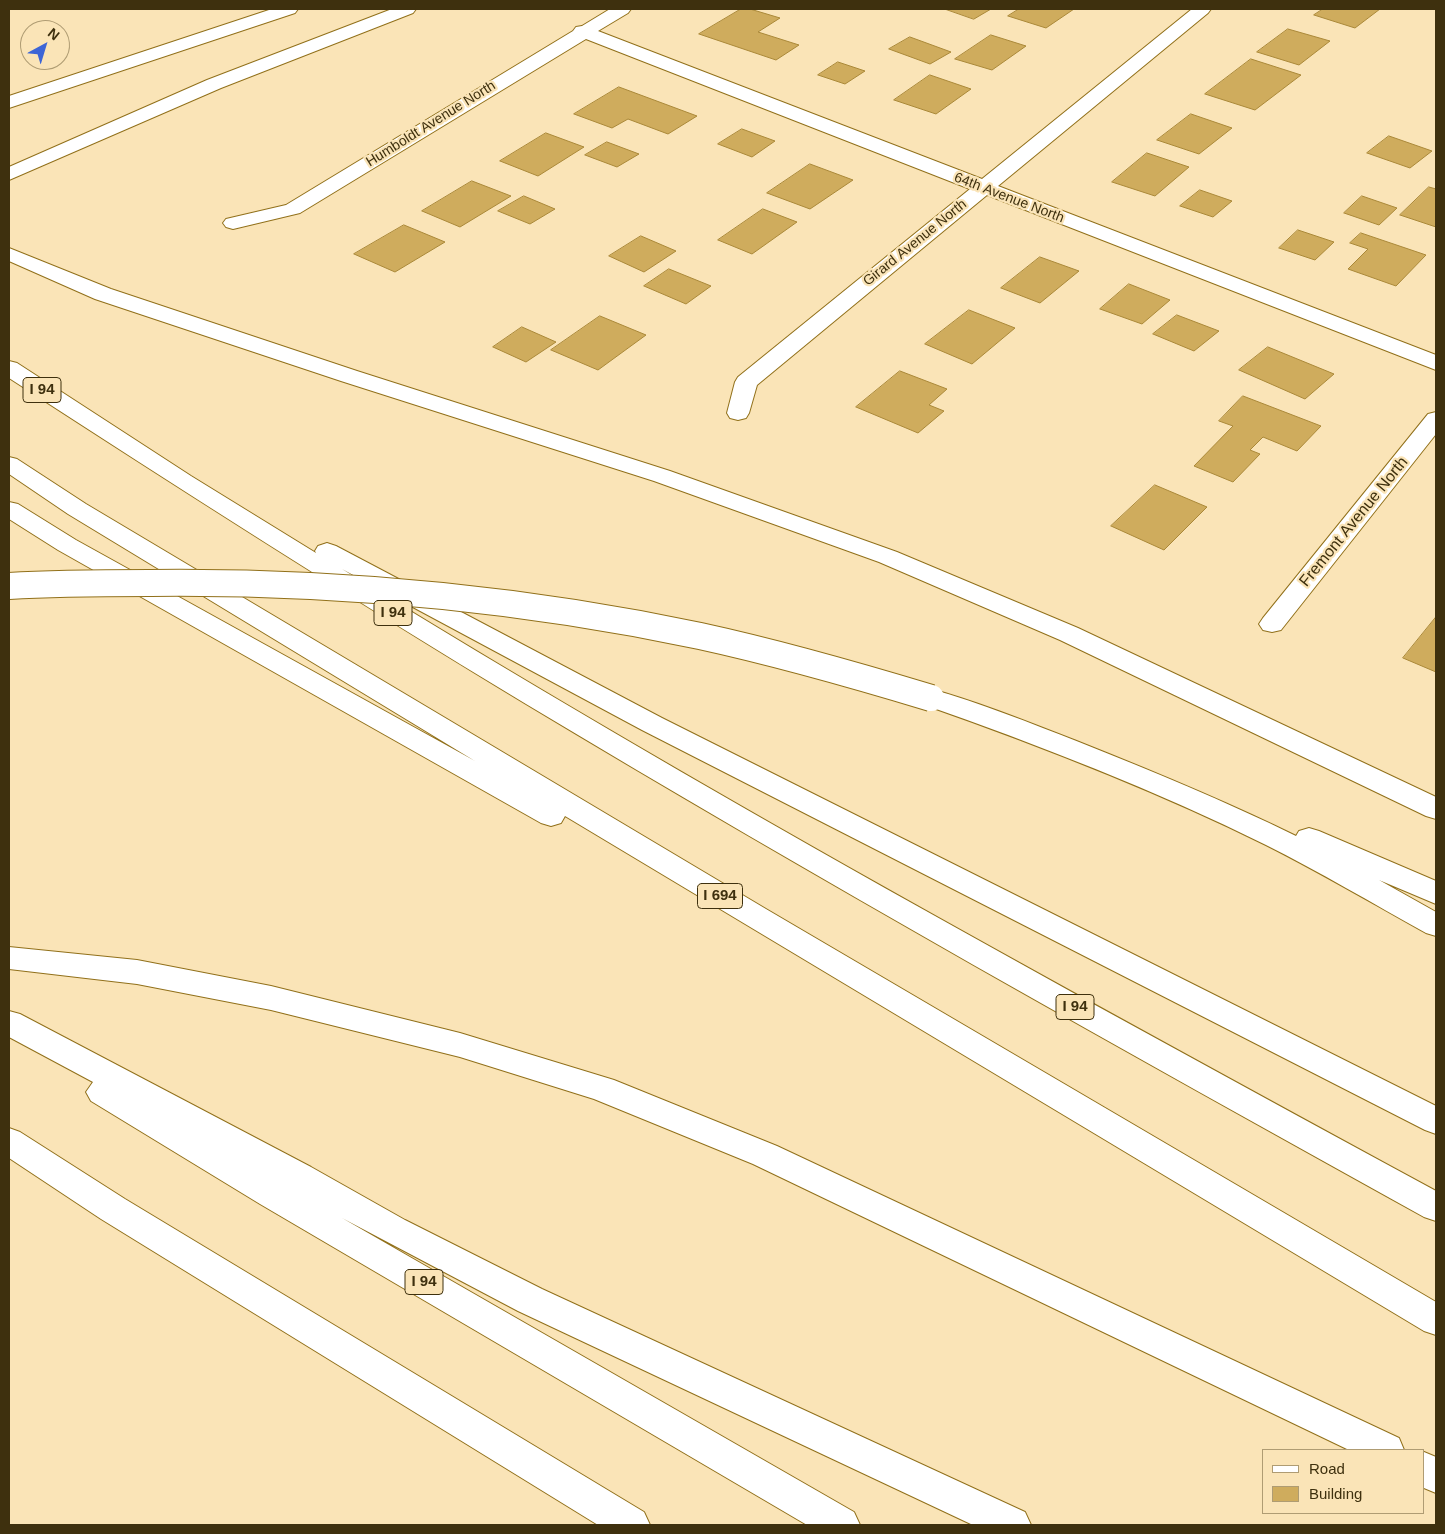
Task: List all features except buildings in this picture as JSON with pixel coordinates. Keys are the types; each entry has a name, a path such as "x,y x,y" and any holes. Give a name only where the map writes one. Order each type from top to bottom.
{"main road":[{"path":"9,102 289,9"},
{"path":"9,174 214,84 407,9"},
{"name":"Humboldt Avenue North","path":"233,224 293,209 622,9"},
{"name":"Girard Avenue North","path":"738,413 746,382 1202,9"},
{"name":"64th Avenue North","path":"582,32 1436,363"},
{"path":"9,254 102,294 331,370 644,470 888,557 1069,634 1436,809"},
{"name":"I 94","path":"9,368 138,454 274,540 716,805 1436,1206"},
{"path":"76,412 342,560 652,724 1436,1121"},
{"name":"Fremont Avenue North","path":"1272,624 1436,419"},
{"name":"I 694","path":"9,464 77,509 504,767 1115,1132 1436,1320"},
{"path":"9,509 179,608 1115,1132"},
{"path":"9,586 132,583 251,584 370,590 485,602 607,618 670,630 833,670 931,698 1052,742 1151,775 1249,813 1436,893"},
{"path":"1052,742 1253,828 1436,925"},
{"path":"9,958 137,972 271,998 460,1046 603,1089 782,1163 1157,1339 1384,1449"},
{"path":"9,1023 299,1177 394,1230 521,1295 1012,1525"},
{"name":"I 94","path":"9,1036 272,1194 841,1525"},
{"path":"9,1141 206,1267 631,1525"},
{"path":"1425,1470 1436,1476"}]}
